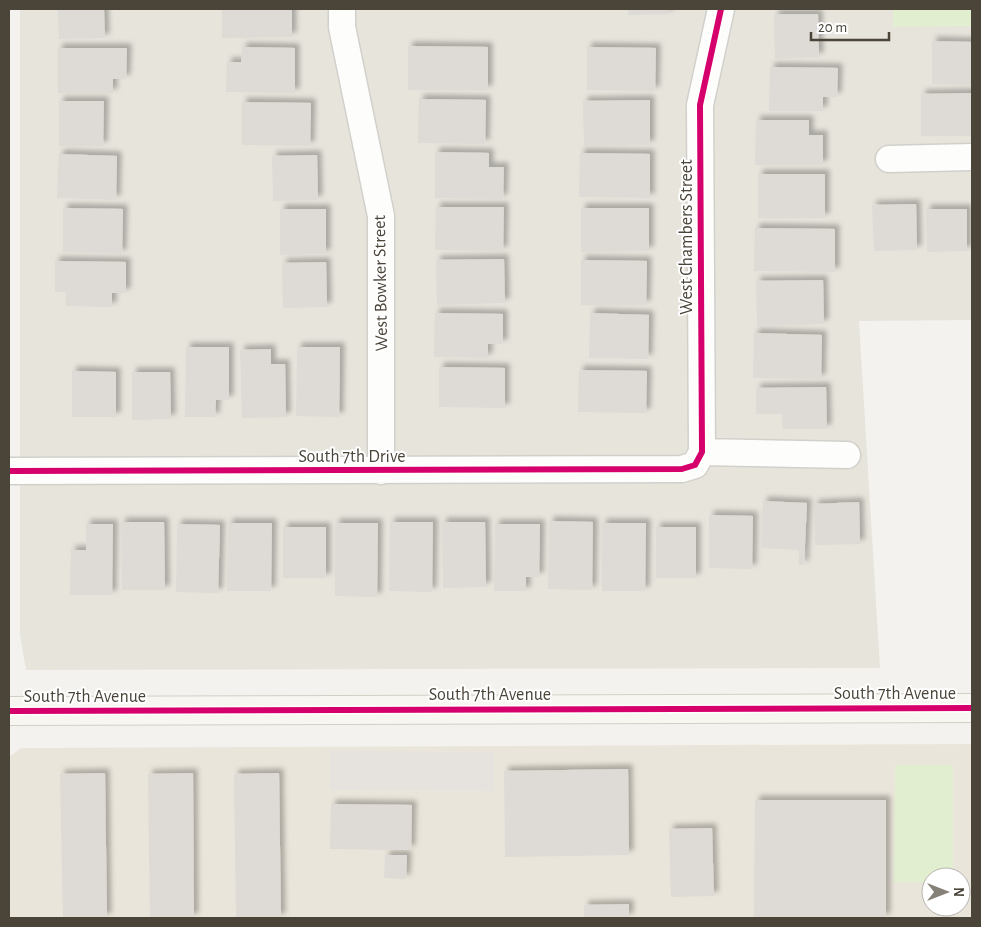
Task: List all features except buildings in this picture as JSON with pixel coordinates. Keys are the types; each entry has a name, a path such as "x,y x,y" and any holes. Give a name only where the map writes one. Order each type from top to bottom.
{"main road":[{"name":"South 7th Avenue","path":"9,711 972,708"}],"street":[{"name":"West Bowker Street","path":"342,9 342,27 381,216 381,471"},
{"name":"West Chambers Street","path":"699,459 700,105 722,9"},
{"path":"889,159 972,157"},
{"name":"South 7th Drive","path":"9,471 381,471 623,468 682,470 699,459 847,455"}],"shaded area":[{"path":"20,9 972,9 972,320 859,321 880,668 26,670 20,635"},
{"path":"972,744 972,918 9,918 9,757 21,748"},
{"path":"330,751 494,752 494,791 330,790"}],"green space":[{"path":"893,9 972,9 972,26 893,27"},
{"path":"895,765 953,765 953,867 921,867 921,882 894,882"}],"cycle path":[{"path":"9,471 682,469 695,465 702,452 700,105 721,9"},
{"path":"9,711 972,708"}]}
